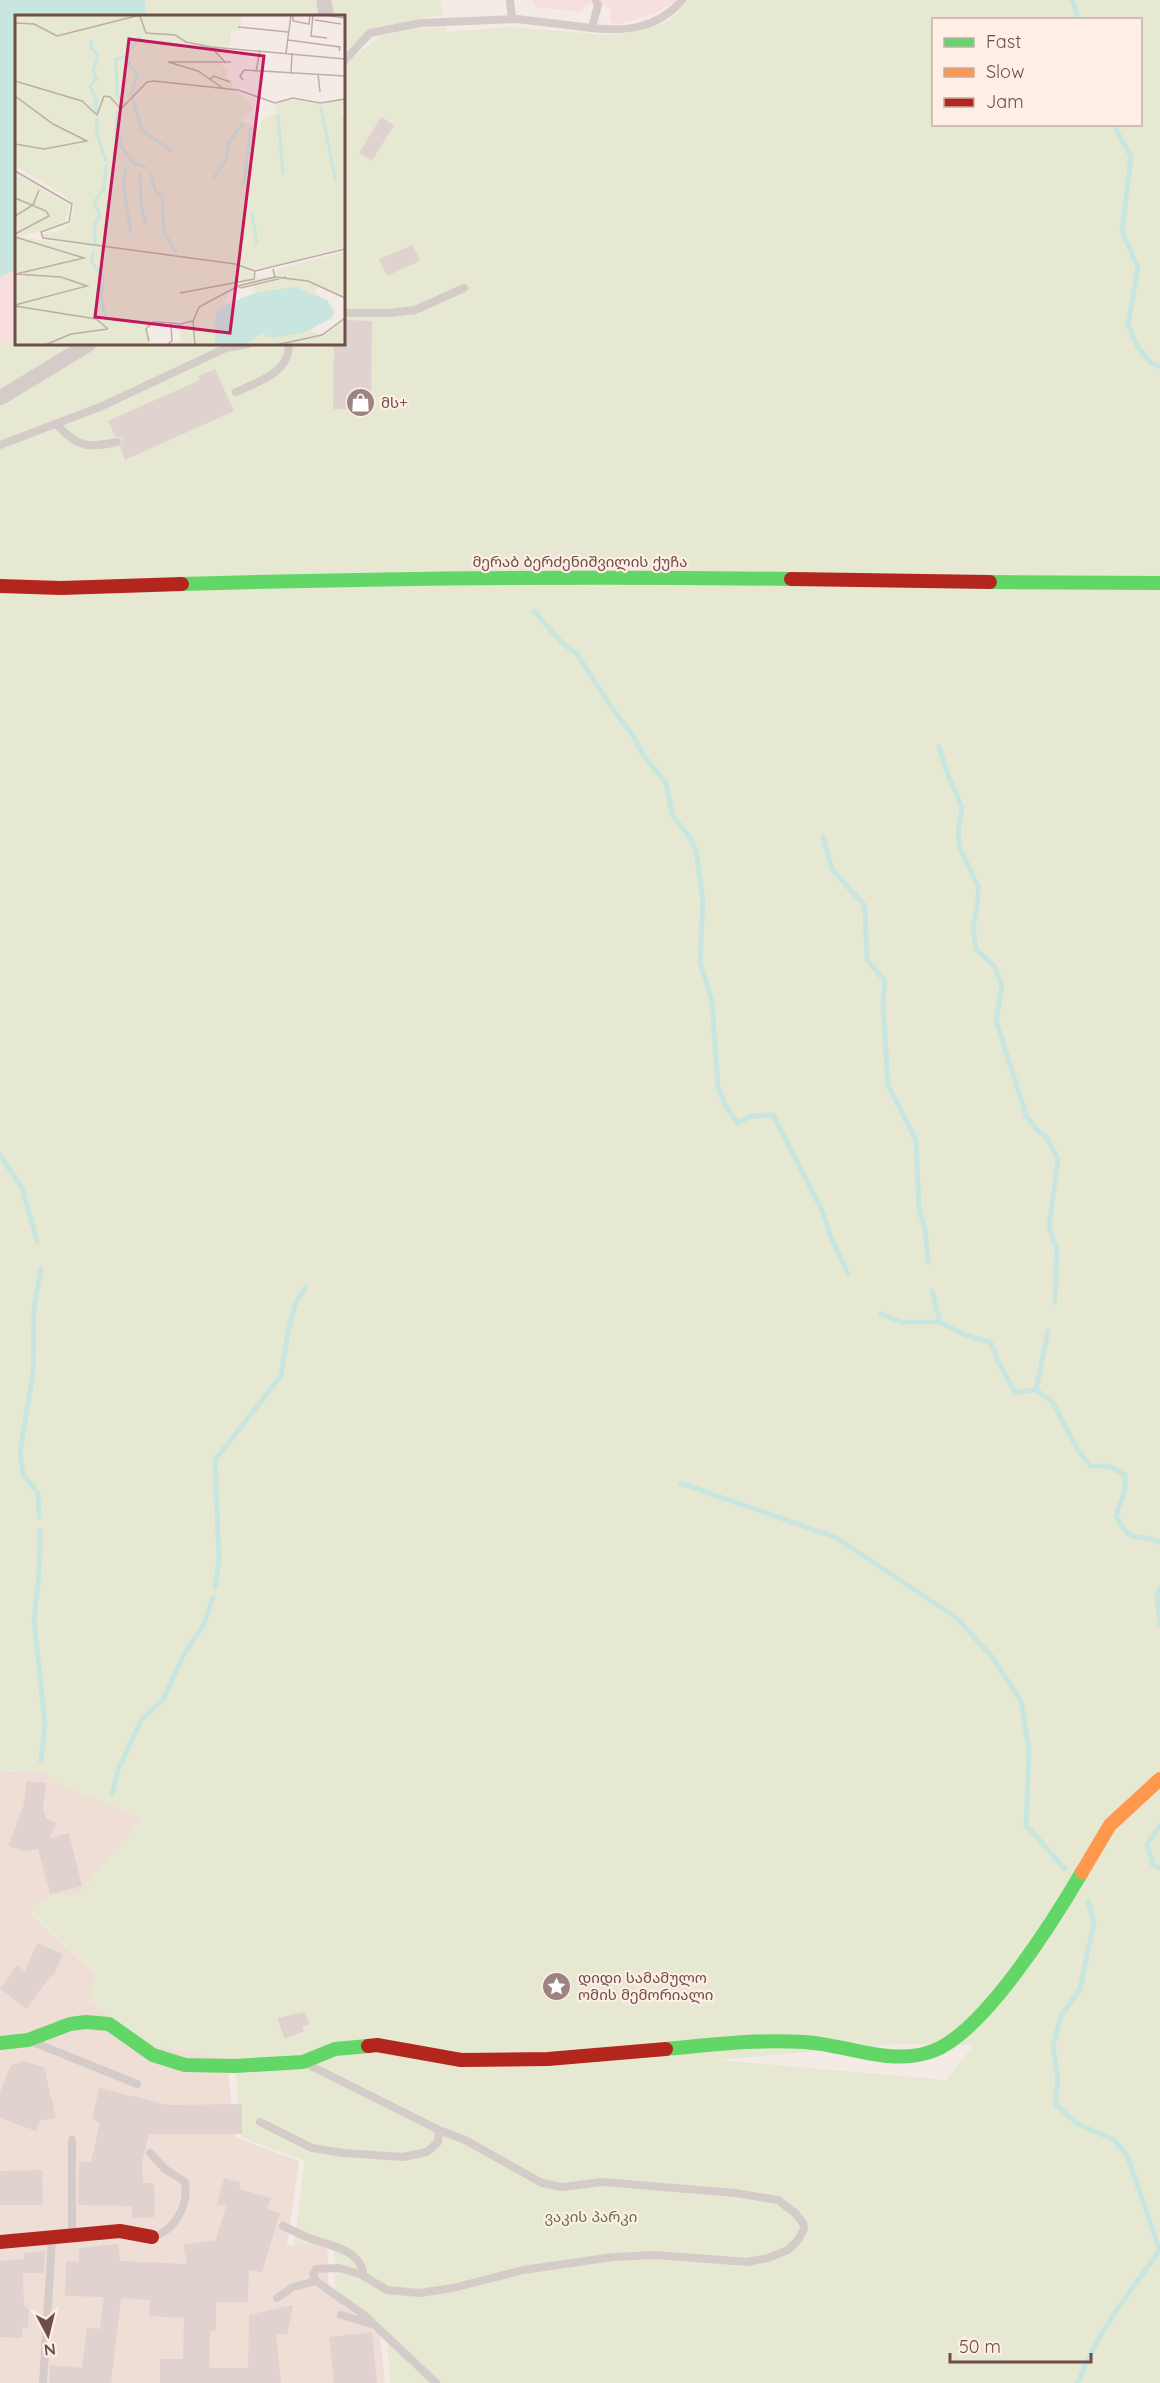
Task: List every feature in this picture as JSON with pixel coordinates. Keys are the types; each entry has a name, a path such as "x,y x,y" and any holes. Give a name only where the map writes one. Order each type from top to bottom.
{"street":[{"path":"324,0 326,15"},
{"path":"0,398 87,345"},
{"name":"მერაბ ბერძენიშვილის ქუჩა","path":"0,586 61,588 348,579 646,577 1160,583"},
{"path":"0,2043 28,2040 86,2022 109,2024 153,2055 185,2065 235,2066 303,2062 335,2049 377,2044 461,2060 548,2059 753,2042 804,2042 886,2056 905,2057 933,2051 962,2035 1012,1979 1072,1890 1110,1825 1160,1779"},
{"path":"0,2242 72,2233 120,2231 152,2237"}],"lane":[{"path":"510,0 512,20"},
{"path":"592,28 598,5 596,0"},
{"path":"345,60 370,33 421,23 512,20 614,30 633,29 666,16 682,0"},
{"path":"345,314 416,310 464,288"},
{"path":"0,445 57,425 168,377 226,348 242,345"},
{"path":"236,392 277,372 289,352 289,345"},
{"path":"57,425 76,443 93,447 117,442"},
{"path":"28,2040 137,2084"},
{"path":"303,2062 439,2130 465,2140 542,2184 565,2186 598,2183 699,2189 778,2200 795,2212 803,2223 804,2229 798,2240 788,2250 768,2258 747,2262 656,2255 609,2257 523,2270 453,2288 419,2293 387,2290 360,2274 339,2268 315,2269 313,2274 316,2282 364,2315 436,2383"},
{"path":"260,2122 312,2148 404,2157 427,2152 438,2142 439,2130"},
{"path":"72,2140 72,2233"},
{"path":"150,2153 165,2169 185,2182 186,2188 184,2204 178,2218 164,2234 152,2237"},
{"path":"283,2226 342,2249 355,2258 363,2268 360,2274"},
{"path":"43,2383 52,2235"},
{"path":"277,2298 293,2288 316,2282"},
{"path":"341,2315 376,2326"}],"shaded area":[{"path":"532,0 677,0 654,14 616,25 610,21 611,7 588,4 580,12 535,7"},
{"path":"15,270 15,338 0,346 0,277"},
{"path":"0,1770 15,1772 27,1770 50,1775 57,1782 142,1819 78,1895 48,1896 29,1912 96,1975 89,2001 153,2045 227,2058 235,2137 299,2161 287,2245 327,2244 329,2293 380,2335 385,2383 0,2383"}],"green space":[{"path":"0,0 440,0 443,14 374,28 345,52 345,15 15,15 15,270 0,277"},
{"name":"ვაკის პარკი","path":"687,0 1160,0 1160,2383 390,2383 387,2336 335,2294 334,2245 294,2246 305,2161 241,2137 235,2066 227,2058 153,2045 89,2001 96,1974 29,1911 48,1896 78,1895 142,1819 57,1782 45,1774 0,1770 0,347 15,338 15,345 345,345 345,64 380,36 409,30 445,27 446,32 510,27 609,35 659,25 676,14","holes":["898,2044 974,2045 946,2080 718,2060"]}],"water":[{"path":"0,0 145,0 145,15 15,15 15,270 0,277"}],"building":[{"path":"381,117 394,125 372,161 359,153"},
{"path":"413,245 420,261 387,276 379,259"},
{"path":"345,320 372,321 371,409 333,409 334,345 345,345"},
{"path":"215,369 234,411 125,460 120,447 123,440 115,436 108,421 200,380 198,376"},
{"path":"27,1781 46,1783 43,1809 46,1818 56,1823 50,1838 69,1833 82,1886 50,1894 38,1849 23,1851 8,1846 23,1807"},
{"path":"37,1943 63,1954 53,1976 51,1975 27,2009 0,1989 17,1965 25,1971"},
{"path":"305,2012 310,2024 302,2027 304,2031 285,2039 277,2018"},
{"path":"23,2061 44,2067 56,2118 40,2121 36,2131 0,2118 0,2092 8,2071 13,2064"},
{"path":"99,2088 169,2105 242,2104 242,2134 149,2134 142,2163 143,2183 154,2183 155,2217 132,2218 132,2206 78,2205 79,2162 91,2162 100,2122 92,2120"},
{"path":"42,2170 43,2205 0,2205 0,2171"},
{"path":"224,2178 241,2183 239,2189 271,2198 267,2209 280,2213 262,2272 249,2270 248,2302 216,2302 216,2331 210,2331 209,2368 248,2368 249,2315 293,2305 287,2335 276,2334 281,2383 160,2383 160,2359 183,2359 184,2318 149,2316 150,2300 121,2298 111,2383 49,2383 50,2365 82,2368 87,2328 100,2329 104,2297 65,2296 66,2261 79,2262 79,2248 118,2244 120,2261 187,2264 183,2245 216,2240 226,2206 217,2204"},
{"path":"45,2251 44,2273 23,2273 24,2306 29,2309 28,2328 23,2327 22,2338 0,2337 0,2261 24,2259 23,2253"},
{"path":"372,2332 377,2383 334,2383 329,2337"}],"waterway":[{"path":"1072,0 1078,18"},
{"path":"1116,126 1117,132 1131,156 1122,231 1138,268 1128,325 1138,347 1151,363 1160,367"},
{"path":"534,611 562,643 577,654 614,711 632,734 644,756 666,783 672,815 688,835 696,850 703,900 700,962 712,1002 718,1087 726,1107 738,1123 751,1116 773,1115 821,1208 848,1274"},
{"path":"939,747 962,807 958,834 960,849 978,886 978,901 973,927 976,949 995,967 1002,988 996,1020 1026,1115 1036,1129 1047,1138 1058,1159 1049,1227 1057,1249 1055,1302"},
{"path":"823,837 832,869 865,906 867,960 885,981 883,1004 888,1085 916,1140 919,1209 925,1229 928,1262"},
{"path":"0,1155 22,1188 37,1241"},
{"path":"39,1517 38,1493 23,1474 20,1452 33,1373 34,1308 41,1269"},
{"path":"215,1587 219,1559 215,1460 281,1376 288,1332 296,1302 306,1287"},
{"path":"932,1291 940,1322"},
{"path":"881,1314 902,1322 940,1322 963,1334 991,1343 998,1362 1015,1392 1036,1390 1052,1401 1079,1452 1091,1466 1109,1466 1125,1475 1125,1490 1116,1516 1126,1532 1135,1537 1160,1542"},
{"path":"1036,1390 1048,1331"},
{"path":"680,1483 835,1537 957,1618 992,1657 1021,1701 1029,1750 1026,1825 1065,1869"},
{"path":"40,1531 39,1573 34,1620 45,1725 41,1761"},
{"path":"1160,1589 1157,1594 1160,1624"},
{"path":"112,1794 118,1770 141,1720 163,1700 183,1656 204,1624 213,1597"},
{"path":"1160,1826 1147,1844 1153,1865 1160,1868"},
{"path":"1088,1901 1094,1922 1080,1989 1061,2016 1053,2046 1058,2079 1055,2104 1079,2125 1113,2139 1127,2155 1160,2251"},
{"path":"1078,2383 1104,2330 1160,2250"}],"traffic: fast":[{"path":"182,584 487,578 791,579"},
{"path":"990,582 1160,583"},
{"path":"666,2049 786,2041 819,2044 884,2056 901,2057 933,2051 953,2040 995,1999 1036,1945 1082,1872"},
{"path":"0,2043 28,2040 70,2024 86,2022 109,2024 153,2055 185,2065 235,2066 303,2062 335,2049 368,2046"}],"traffic: slow":[{"path":"1082,1872 1110,1825 1160,1779"}],"traffic: jam":[{"path":"791,579 990,582"},
{"path":"0,586 61,588 182,584"},
{"path":"368,2046 377,2045 461,2060 548,2059 666,2049"},
{"path":"0,2242 120,2231 152,2237"}],"place":[{"name":"მს+","path":"360,402"},
{"name":"დიდი სამამულო ომის მემორიალი","path":"557,1986"}]}
